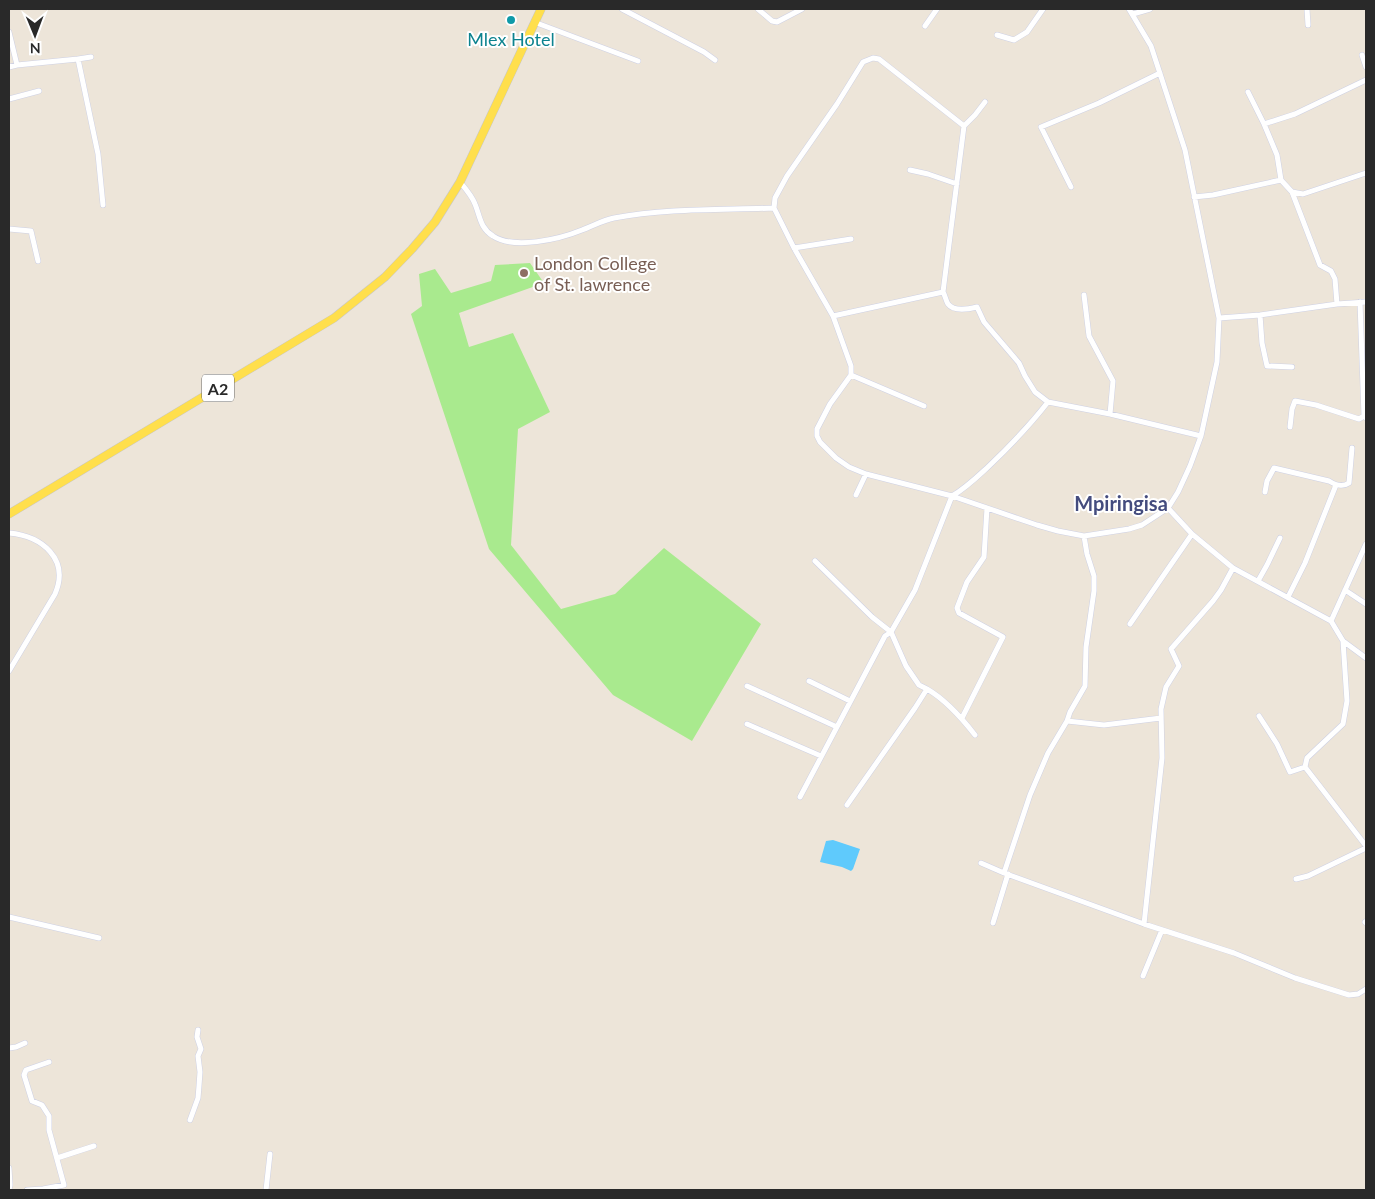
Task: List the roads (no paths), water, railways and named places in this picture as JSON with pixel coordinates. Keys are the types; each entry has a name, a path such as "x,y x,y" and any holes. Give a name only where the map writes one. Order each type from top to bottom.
{"main road":[{"name":"A2","path":"9,514 334,318 385,276 435,222 460,182 541,9"}],"street":[{"path":"622,9 704,52 714,60"},
{"path":"758,9 772,21 777,22 802,9"},
{"path":"925,26 936,9"},
{"path":"997,35 1014,40 1027,32 1043,9"},
{"path":"964,126 879,59 873,58 863,62 775,198 774,208 832,316 852,366 851,375 830,404 817,429 817,436 820,442 836,458 849,468 952,496 1058,531 1084,536 1129,530 1142,525 1168,508 1190,466 1201,436 1217,362 1219,318 1185,150 1152,46 1129,9"},
{"path":"1133,14 1150,9"},
{"path":"1307,9 1308,25"},
{"path":"534,22 638,61"},
{"path":"9,32 17,65"},
{"path":"1362,55 1366,67"},
{"path":"9,67 91,57"},
{"path":"78,60 98,154 103,205"},
{"path":"1071,186 1041,127 1099,103 1160,74"},
{"path":"1264,124 1295,114 1366,80"},
{"path":"9,99 39,91"},
{"path":"1248,92 1278,155 1281,180 1292,192 1320,266 1331,272 1334,279 1337,304"},
{"path":"985,102 964,126 943,292 948,304 960,309 977,307 984,322 1019,363 1035,392 1048,402 1110,414 1201,436"},
{"path":"910,170 957,184"},
{"path":"1292,192 1303,194 1366,173"},
{"path":"1194,197 1213,195 1281,180"},
{"path":"460,182 475,203 484,228 493,236 505,242 522,243 548,240 600,222 630,216 670,211 774,208"},
{"path":"9,229 31,231 38,260"},
{"path":"794,248 851,239"},
{"path":"832,316 943,292"},
{"path":"1084,295 1089,336 1112,381 1110,414"},
{"path":"1219,318 1260,315 1363,302 1365,417 1359,419 1316,405 1295,401 1290,427"},
{"path":"1260,315 1262,342 1267,366 1292,367"},
{"path":"851,375 924,406"},
{"path":"800,797 884,636 891,632 915,590 952,496 963,490 999,456 1036,418 1048,402"},
{"path":"1265,492 1267,481 1274,468 1329,481 1336,485 1346,485 1349,483 1352,448"},
{"path":"856,495 866,474"},
{"path":"1288,597 1305,563 1336,485"},
{"path":"962,718 1002,637 958,613 957,608 967,582 984,558 987,508"},
{"path":"1168,508 1192,534 1233,568 1330,621 1343,642 1366,658"},
{"path":"9,534 22,535 48,549 58,566 60,576 59,587 9,671"},
{"path":"1130,624 1192,534"},
{"path":"993,923 1030,795 1048,752 1085,686 1086,647 1094,591 1094,576 1084,536"},
{"path":"1258,581 1280,538"},
{"path":"1330,621 1366,544"},
{"path":"815,561 872,617 891,632 906,666 919,685 936,694 962,718 975,735"},
{"path":"1144,924 1162,758 1161,709 1166,687 1179,666 1171,649 1217,595 1233,568"},
{"path":"1346,590 1366,604"},
{"path":"1296,879 1308,876 1366,847 1305,767 1307,758 1343,724 1347,701 1343,642"},
{"path":"809,681 850,701"},
{"path":"747,686 837,727"},
{"path":"847,806 915,708 926,689"},
{"path":"1259,716 1277,744 1290,772 1305,767"},
{"path":"1067,721 1104,725 1162,718"},
{"path":"747,724 821,756"},
{"path":"981,863 1144,924 1234,953 1295,978 1349,995 1358,994 1366,989"},
{"path":"9,917 99,938"},
{"path":"1143,976 1162,930"},
{"path":"190,1120 199,1092 200,1072 198,1056 201,1049 197,1037 198,1030"},
{"path":"9,1048 16,1048 26,1043"},
{"path":"27,1190 43,1189 64,1184 49,1130 49,1116 42,1105 32,1101 24,1074 26,1070 49,1062"},
{"path":"56,1158 94,1146"},
{"path":"266,1190 270,1154"},
{"path":"9,1168 9,1190"}],"water":[{"path":"833,840 860,849 851,871 820,862 826,841"}],"place":[{"name":"Mlex Hotel","path":"511,20"},
{"name":"London College of St. lawrence","path":"524,273"}],"district":[{"name":"Mpiringisa","path":"1121,503"}]}
